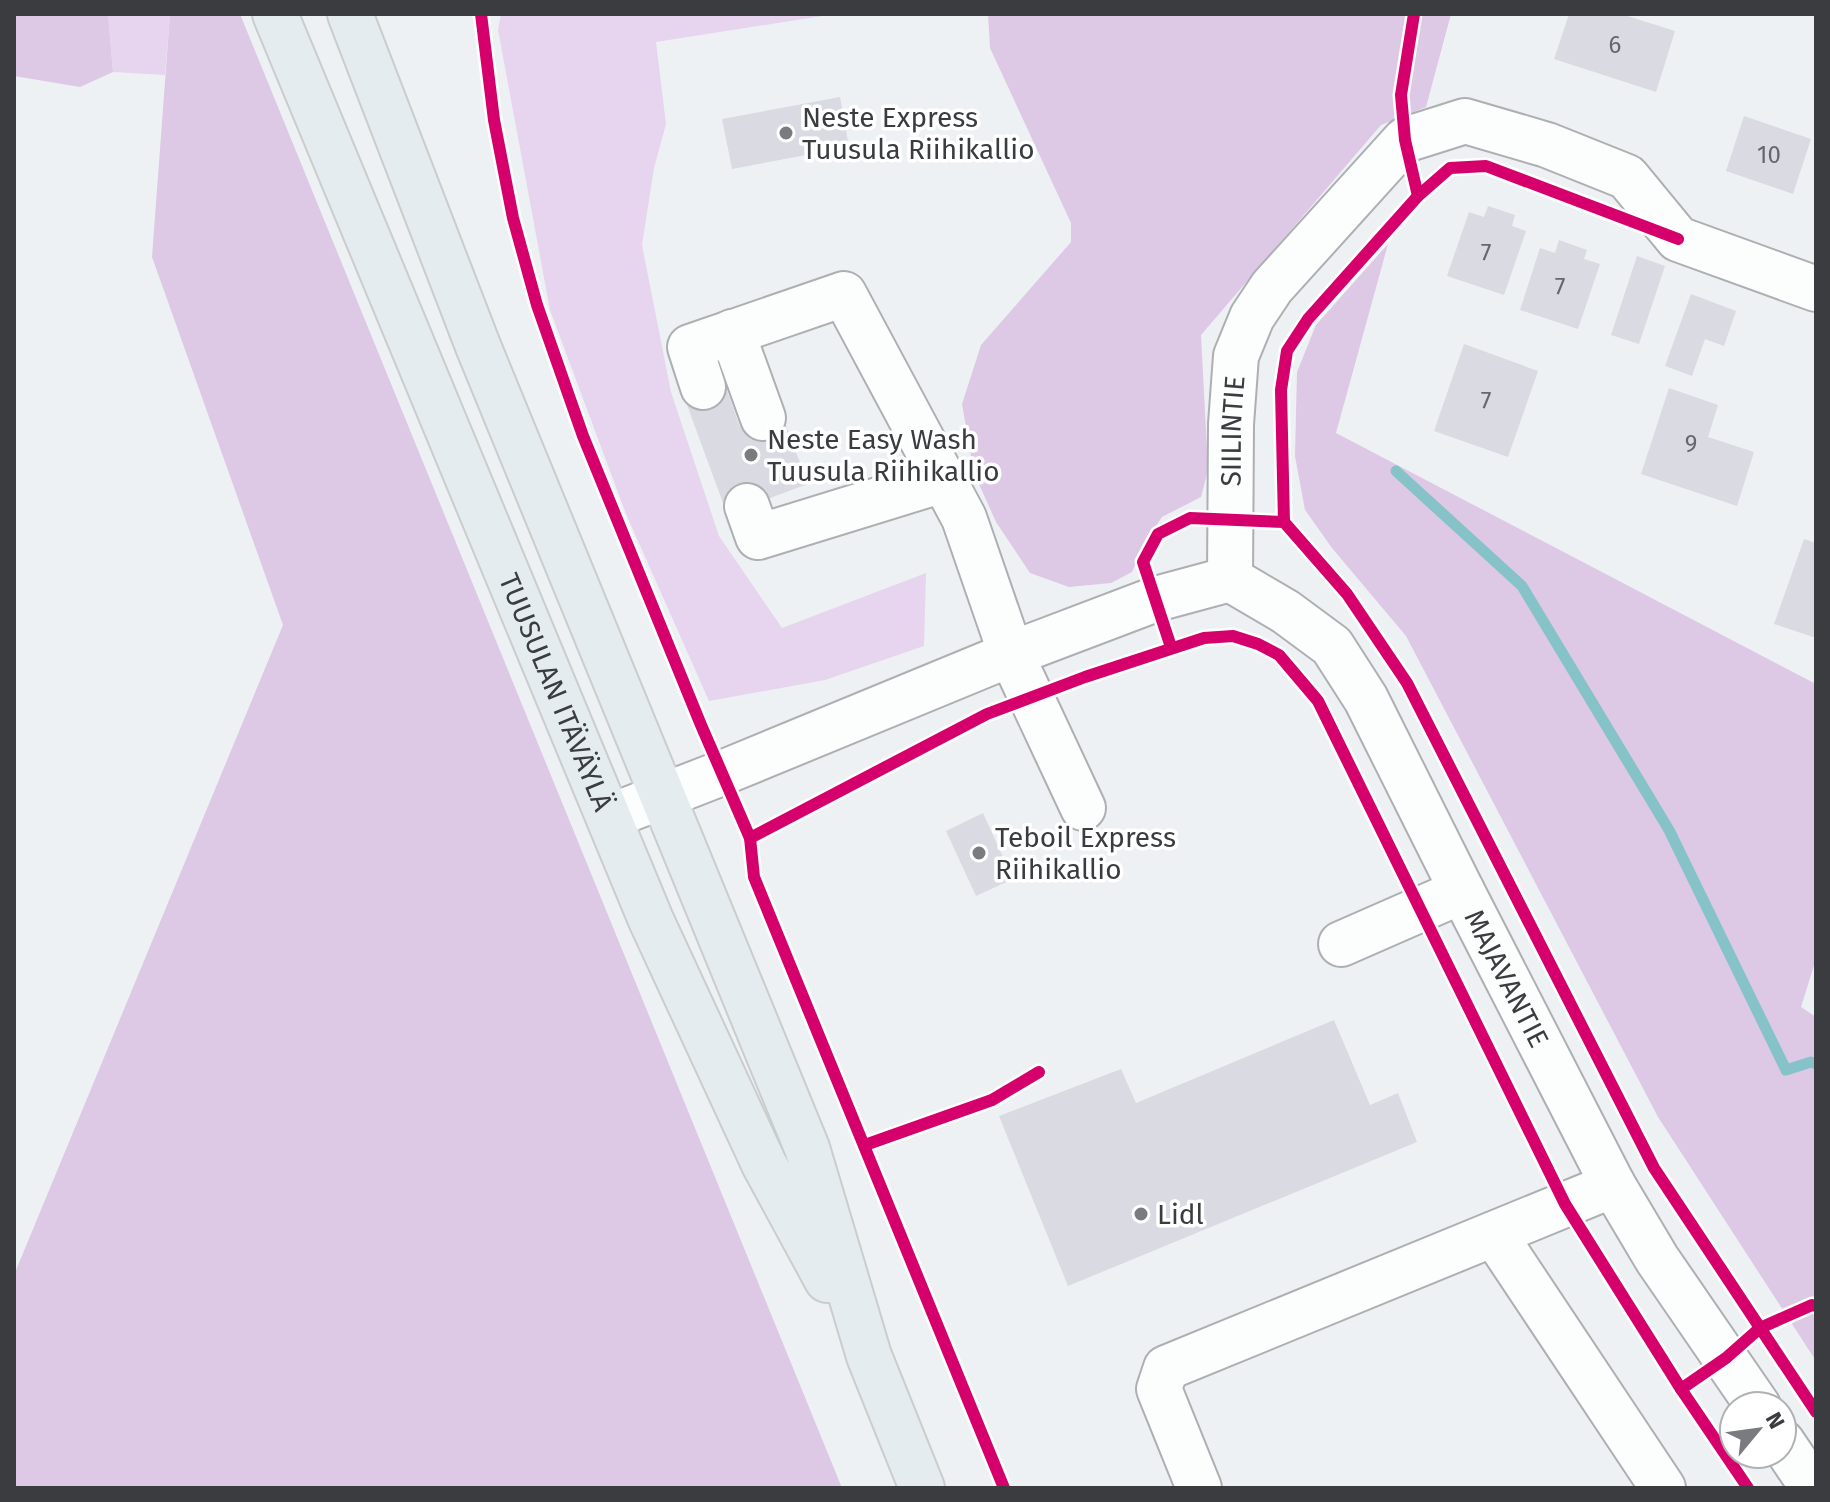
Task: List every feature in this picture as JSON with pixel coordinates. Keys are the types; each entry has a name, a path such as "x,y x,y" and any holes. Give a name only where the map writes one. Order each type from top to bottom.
{"main road":[{"name":"TUUSULAN ITÄVÄYLÄ","path":"275,14 651,920 764,1164 869,1356"},
{"name":"TUUSULAN ITÄVÄYLÄ","path":"350,14 484,361 807,1148 869,1356 922,1488"}],"street":[{"name":"SIILINTIE","path":"1230,579 1231,424 1236,356 1252,317 1272,287 1405,140 1465,121 1547,145 1627,177 1678,239 1816,289"},
{"path":"703,387 690,347 844,294 964,518 1011,654 1083,808"},
{"path":"732,332 763,418"},
{"path":"752,522 796,506 943,480"},
{"path":"609,817 1011,654 1156,599 1230,579"},
{"name":"MAJAVANTIE","path":"1230,579 1286,612 1332,646 1366,699 1613,1185 1657,1259 1747,1390"},
{"path":"1341,944 1462,891"},
{"path":"1199,1488 1159,1389 1166,1368 1613,1185"},
{"path":"1494,1234 1663,1488"},
{"path":"1798,1466 1813,1488"}],"shaded area":[{"path":"14,14 108,14 113,72 80,87 14,76"},
{"path":"108,14 170,14 165,75 113,72"},
{"path":"170,14 240,14 842,1488 14,1488 14,1275 283,625 152,257"},
{"path":"501,14 835,14 656,42 666,124 654,168 642,245 671,392 719,536 782,628 926,573 924,646 825,680 709,701 626,514 550,310 498,30"},
{"path":"988,14 1451,14 1426,107 1381,125 1201,335 1208,470 1201,497 1162,517 1145,542 1132,572 1111,583 1069,587 1030,573 996,522 974,473 962,404 981,345 1071,242 1071,223 990,48"},
{"path":"1388,244 1336,433 1816,684 1816,959 1801,1007 1816,1017 1816,1361 1658,1117 1406,636 1332,548 1305,510 1295,456 1297,372 1316,325"}],"building":[{"path":"1569,14 1621,14 1675,31 1656,92 1554,59"},
{"name":"Neste Express Tuusula Riihikallio","path":"840,97 849,147 732,169 722,119"},
{"path":"1744,116 1811,139 1793,194 1726,171"},
{"path":"1488,206 1515,215 1512,226 1526,231 1504,295 1447,276 1469,212 1484,217"},
{"path":"1559,240 1587,250 1584,259 1600,264 1578,329 1520,310 1540,248 1555,253"},
{"path":"1637,256 1665,266 1639,344 1611,335"},
{"path":"1691,294 1736,311 1724,346 1705,339 1692,376 1665,366"},
{"path":"1464,344 1538,371 1508,457 1434,431"},
{"name":"Neste Easy Wash Tuusula Riihikallio","path":"723,379 740,427 781,412 808,484 727,514 683,394"},
{"path":"1669,388 1718,405 1708,437 1754,452 1737,506 1641,474"},
{"path":"1804,539 1816,543 1816,638 1774,624"},
{"name":"Teboil Express Riihikallio","path":"983,813 1013,879 976,896 946,831"},
{"name":"Lidl","path":"1334,1020 1370,1105 1398,1093 1417,1142 1068,1286 999,1116 1121,1069 1136,1103"}],"waterway":[{"path":"1396,471 1522,586 1669,830 1786,1070 1811,1062 1816,1064"}],"cycle path":[{"path":"481,14 494,120 513,218 537,305 583,436 750,838 754,877 1004,1488"},
{"path":"1414,14 1401,95 1405,140 1418,196"},
{"path":"1171,647 1143,562 1158,534 1190,518 1284,522 1281,390 1287,351 1308,319 1418,196 1450,168 1486,166 1678,239"},
{"path":"1284,522 1347,594 1407,683 1654,1168 1816,1412"},
{"path":"750,838 987,714 1085,677 1204,638 1233,636 1279,655 1318,701 1565,1204 1681,1389 1748,1488"},
{"path":"865,1145 992,1100 1039,1072"},
{"path":"1681,1389 1726,1358 1760,1328 1816,1306"}],"place":[{"name":"Neste Express Tuusula Riihikallio","path":"786,133"},
{"name":"Neste Easy Wash Tuusula Riihikallio","path":"751,455"},
{"name":"Teboil Express Riihikallio","path":"979,853"},
{"name":"Lidl","path":"1141,1214"}]}
